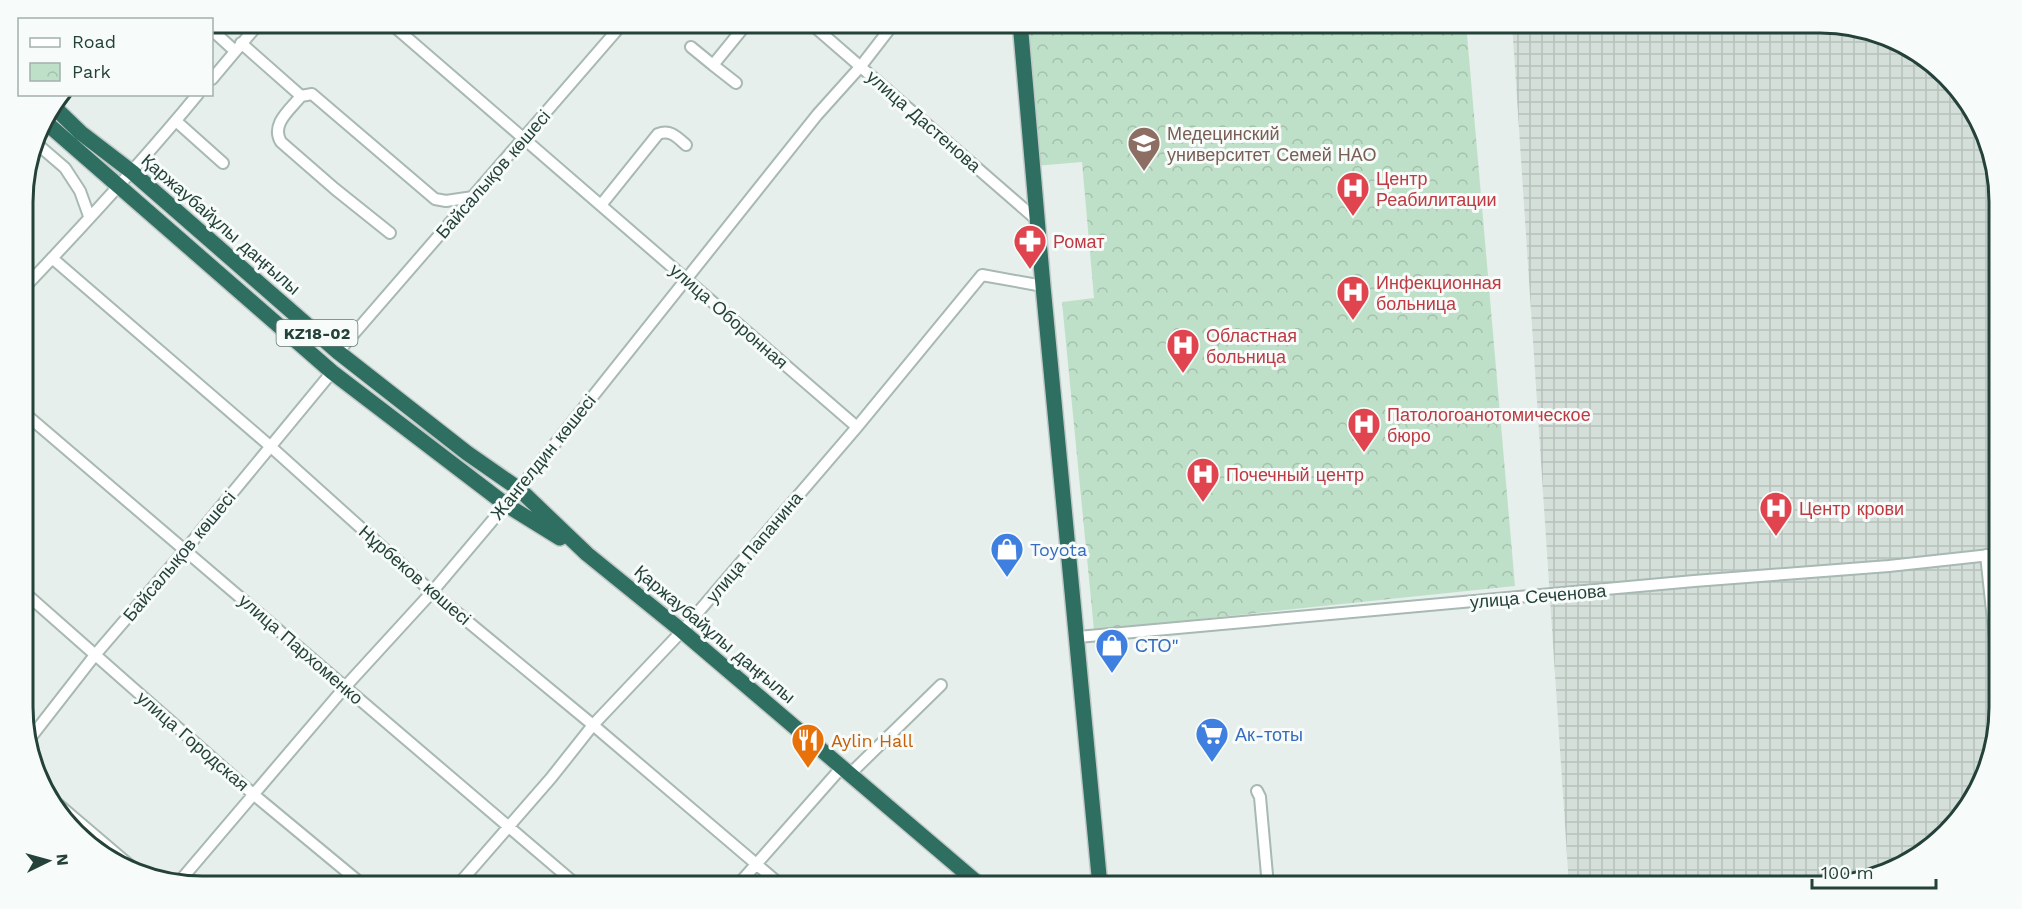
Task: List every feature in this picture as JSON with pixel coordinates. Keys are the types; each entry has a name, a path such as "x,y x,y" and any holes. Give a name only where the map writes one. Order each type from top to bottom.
{"highway":[{"path":"1021,33 1042,286 1078,637 1099,876"},
{"name":"Қаржаубайұлы даңғылы","path":"59,112 338,351 467,453 519,489 587,554 682,631 969,876"},
{"name":"Қаржаубайұлы даңғылы","path":"51,127 332,372 505,504 587,554"}],"street":[{"path":"217,33 302,96"},
{"path":"213,78 250,33"},
{"name":"улица Оборонная","path":"402,33 856,427"},
{"name":"Байсалықов көшесі","path":"338,351 615,33"},
{"path":"713,65 739,33"},
{"name":"улица Дастенова","path":"822,33 1036,220"},
{"name":"Жангелдин көшесі","path":"185,875 345,687 432,592 519,489 817,115 861,66 886,33"},
{"path":"691,47 736,83"},
{"path":"390,233 335,189 277,135 278,125 302,96 312,94 435,199 446,201 474,197"},
{"path":"33,278 89,216 119,188 196,96"},
{"path":"176,121 223,163"},
{"path":"601,205 658,134 664,131 672,133 686,145"},
{"path":"42,148 65,168 80,191 89,216"},
{"name":"Нұрбеков көшесі","path":"52,258 270,446 432,592 770,876"},
{"name":"улица Папанина","path":"465,876 551,778 593,725 682,631 982,275 1042,286"},
{"name":"Байсалықов көшесі","path":"35,732 95,655 332,372"},
{"name":"улица Пархоменко","path":"33,420 566,876"},
{"path":"1986,555 1989,583"},
{"name":"улица Сеченова","path":"1078,637 1694,581 1889,566 1989,555"},
{"name":"улица Городская","path":"33,600 253,794 352,876"},
{"path":"746,876 846,770 941,685"},
{"path":"1257,791 1260,797 1267,876"},
{"path":"75,819 109,848"}],"shaded area":[{"path":"1513,33 1831,33 1853,36 1885,46 1923,68 1940,82 1954,99 1976,137 1988,180 1989,718 1986,740 1976,772 1954,810 1932,834 1895,859 1853,873 1831,876 1568,876"}],"green space":[{"path":"1025,33 1467,33 1515,586 1094,630 1062,302 1094,298 1082,162 1035,166"}],"place":[{"name":"Медецинский университет Семей НАО","path":"1144,172"},
{"name":"Центр Реабилитации","path":"1353,217"},
{"name":"Ромат","path":"1030,270"},
{"name":"Инфекционная больница","path":"1353,321"},
{"name":"Областная больница","path":"1183,374"},
{"name":"Патологоанотомическое бюро","path":"1364,453"},
{"name":"Почечный центр","path":"1203,503"},
{"name":"Центр крови","path":"1776,537"},
{"name":"Toyota","path":"1007,578"},
{"name":"СТО\"","path":"1112,674"},
{"name":"Ак-тоты","path":"1212,763"},
{"name":"Aylin Hall","path":"808,769"}]}
